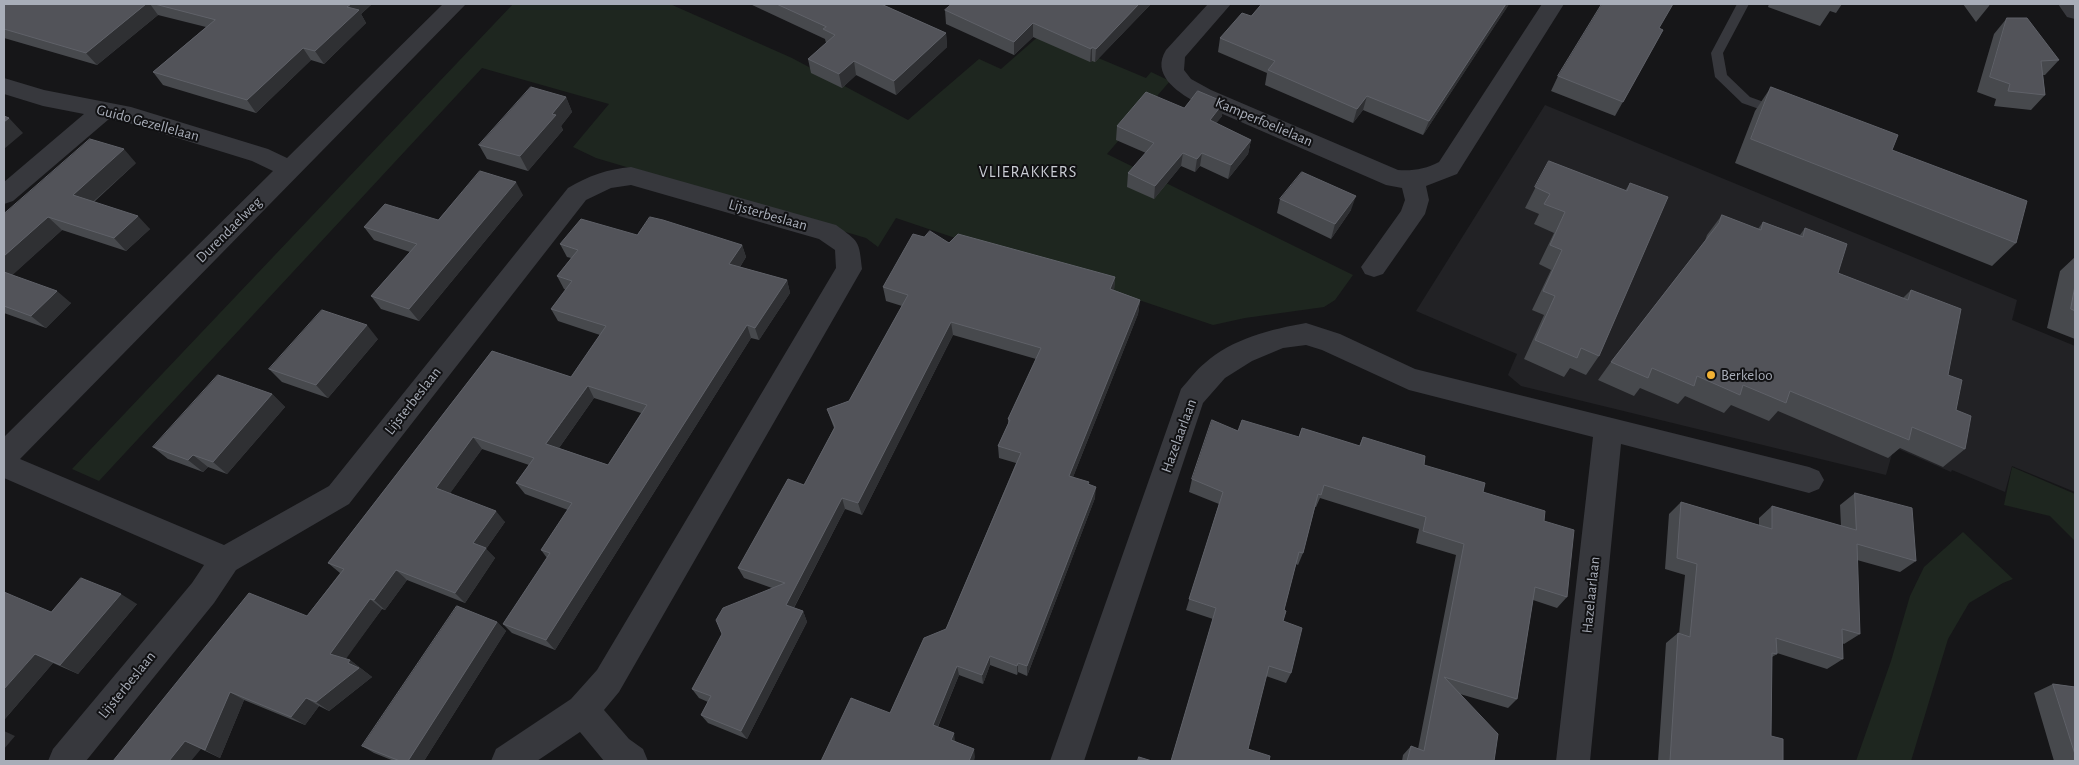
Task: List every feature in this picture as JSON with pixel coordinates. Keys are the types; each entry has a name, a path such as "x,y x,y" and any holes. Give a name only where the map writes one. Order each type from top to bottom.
{"street":[{"name":"Durendaelweg","path":"4,456 455,4"},
{"name":"Kamperfoelielaan","path":"1220,4 1174,55 1173,70 1183,85 1203,96 1395,179 1412,181 1432,177 1448,168 1553,4"},
{"path":"2069,4 2075,12"},
{"name":"Guido Gezellelaan","path":"4,86 44,98 130,115 260,155 290,169"},
{"path":"4,195 105,110"},
{"name":"Lijsterbeslaan","path":"65,761 203,593 225,560 339,495 576,194 592,184 612,177 630,176 827,232 847,246 849,269 608,681 583,710 508,761"},
{"path":"1374,267 1414,214 1417,200 1412,181"},
{"name":"Hazelaarlaan","path":"1067,761 1191,397 1215,370 1242,353 1281,338 1306,334 1331,342 1409,379 1809,480"},
{"name":"Hazelaarlaan","path":"1573,761 1608,428"},
{"path":"4,464 225,560"},
{"path":"583,710 617,751 631,761"}],"lane":[{"path":"1743,4 1717,53 1721,77 1746,100 1790,117"}],"shaded area":[{"path":"513,4 670,4 792,58 908,120 979,59 1001,69 1041,34 1146,78 1151,72 1170,81 1107,154 1353,275 1335,300 1324,307 1245,318 1213,325 896,218 878,247 866,238 596,158 573,147 609,104 482,68 99,481 72,469"},
{"path":"1545,105 2017,300 2012,320 2075,346 2075,492 2012,466 2005,492 1952,470 1951,472 1894,447 1886,475 1521,386 1508,375 1517,354 1416,311"},
{"path":"2012,467 2075,494 2075,541 2050,516 2004,505"},
{"path":"1963,532 2013,579 1969,603 1948,639 1911,761 1856,761 1891,661 1910,596 1924,567"}],"building":[{"path":"4,4 146,4 86,53 4,29"},
{"path":"155,4 351,4 347,7 359,10 315,51 303,48 247,100 153,72 215,20"},
{"path":"777,4 881,4 946,33 894,81 854,61 839,74 808,59 835,35 823,29 826,27"},
{"path":"952,4 1139,4 1096,49 1092,47 1091,49 1033,23 1014,42 945,10"},
{"path":"1262,4 1506,4 1429,121 1367,96 1357,109 1268,70 1275,61 1220,38 1242,13 1251,16"},
{"path":"1602,4 1673,4 1659,28 1663,30 1623,102 1558,76"},
{"path":"2007,18 2027,18 2059,60 2041,61 2045,95 2008,91 2010,84 1990,77"},
{"path":"531,87 566,97 552,114 556,115 520,156 479,145"},
{"path":"1771,87 1898,135 1892,150 2027,201 2016,243 1751,139"},
{"path":"1198,91 1224,102 1210,120 1251,140 1231,165 1202,153 1197,159 1183,153 1155,186 1128,173 1154,143 1117,126 1146,92 1184,108"},
{"path":"90,139 124,149 73,195 138,216 114,238 48,217 4,256 4,214"},
{"path":"1549,161 1627,191 1630,183 1668,197 1599,356 1581,348 1577,358 1535,340 1555,296 1543,291 1562,250 1550,245 1565,212 1544,204 1550,194 1535,187"},
{"path":"480,171 516,182 409,309 371,296 417,244 364,227 385,204 438,220"},
{"path":"1302,172 1356,196 1335,224 1280,199"},
{"path":"1722,215 1761,230 1763,222 1803,237 1805,228 1847,244 1838,273 1908,300 1911,290 1961,309 1948,375 1962,380 1956,410 1971,416 1965,449 1912,427 1909,440 1790,391 1786,403 1743,385 1740,395 1697,376 1694,386 1652,368 1648,378 1611,362 1719,223"},
{"path":"650,217 663,220 742,245 729,264 787,280 755,328 747,325 546,640 503,624 550,553 541,550 572,503 516,483 534,458 473,437 436,488 496,511 473,543 486,548 455,593 396,570 374,600 370,599 330,654 350,660 348,663 359,668 316,702 306,698 291,717 230,692 205,750 185,741 169,761 113,761 249,593 307,616 344,569 328,563 492,351 571,377 606,326 551,309 572,281 557,276 578,250 560,244 581,219 637,235","holes":["588,386 647,405 608,465 546,444"]},
{"path":"930,231 949,243 958,234 1115,277 1110,289 1140,300 1069,476 1089,482 1088,484 1096,487 1027,666 1018,663 1017,666 990,656 982,675 957,666 933,725 954,733 951,740 974,749 969,761 821,761 851,698 890,713 924,638 946,629 1021,453 998,446 1010,420 1008,419 1041,348 951,322 858,503 842,498 786,605 803,611 741,731 701,715 711,696 692,689 722,634 716,620 723,608 785,583 738,568 788,479 804,485 835,427 827,409 849,401 908,295 883,287 913,234 924,237"},
{"path":"4,272 57,291 31,316 4,306"},
{"path":"2075,286 2075,311 2071,309"},
{"path":"322,310 367,325 316,385 269,369"},
{"path":"218,375 272,394 213,462 193,455 188,460 153,447"},
{"path":"1212,420 1238,431 1242,420 1299,437 1302,428 1360,446 1363,437 1425,456 1424,465 1485,483 1483,492 1545,511 1544,521 1574,530 1567,597 1535,587 1517,699 1444,677 1498,734 1494,761 1407,761 1411,746 1424,751 1464,544 1423,531 1426,517 1324,485 1321,495 1318,494 1303,553 1299,552 1284,610 1286,611 1283,621 1302,628 1291,673 1269,666 1248,749 1270,756 1269,761 1171,761 1216,608 1189,599 1223,492 1192,479"},
{"path":"1855,493 1912,508 1916,561 1857,544 1860,634 1842,629 1843,659 1776,638 1777,654 1772,653 1771,736 1783,739 1783,761 1670,761 1678,633 1690,637 1697,564 1677,558 1681,502 1772,529 1772,506 1856,530"},
{"path":"81,578 121,594 60,665 35,654 4,689 4,592 51,612"},
{"path":"457,606 497,622 408,761 400,761 362,746"},
{"path":"2053,684 2075,687 2075,754"},
{"path":"1139,757 1152,761 1138,761"}],"place":[{"name":"Berkeloo","path":"1711,375"}],"district":[{"name":"VLIERAKKERS","path":"1028,172"}]}
